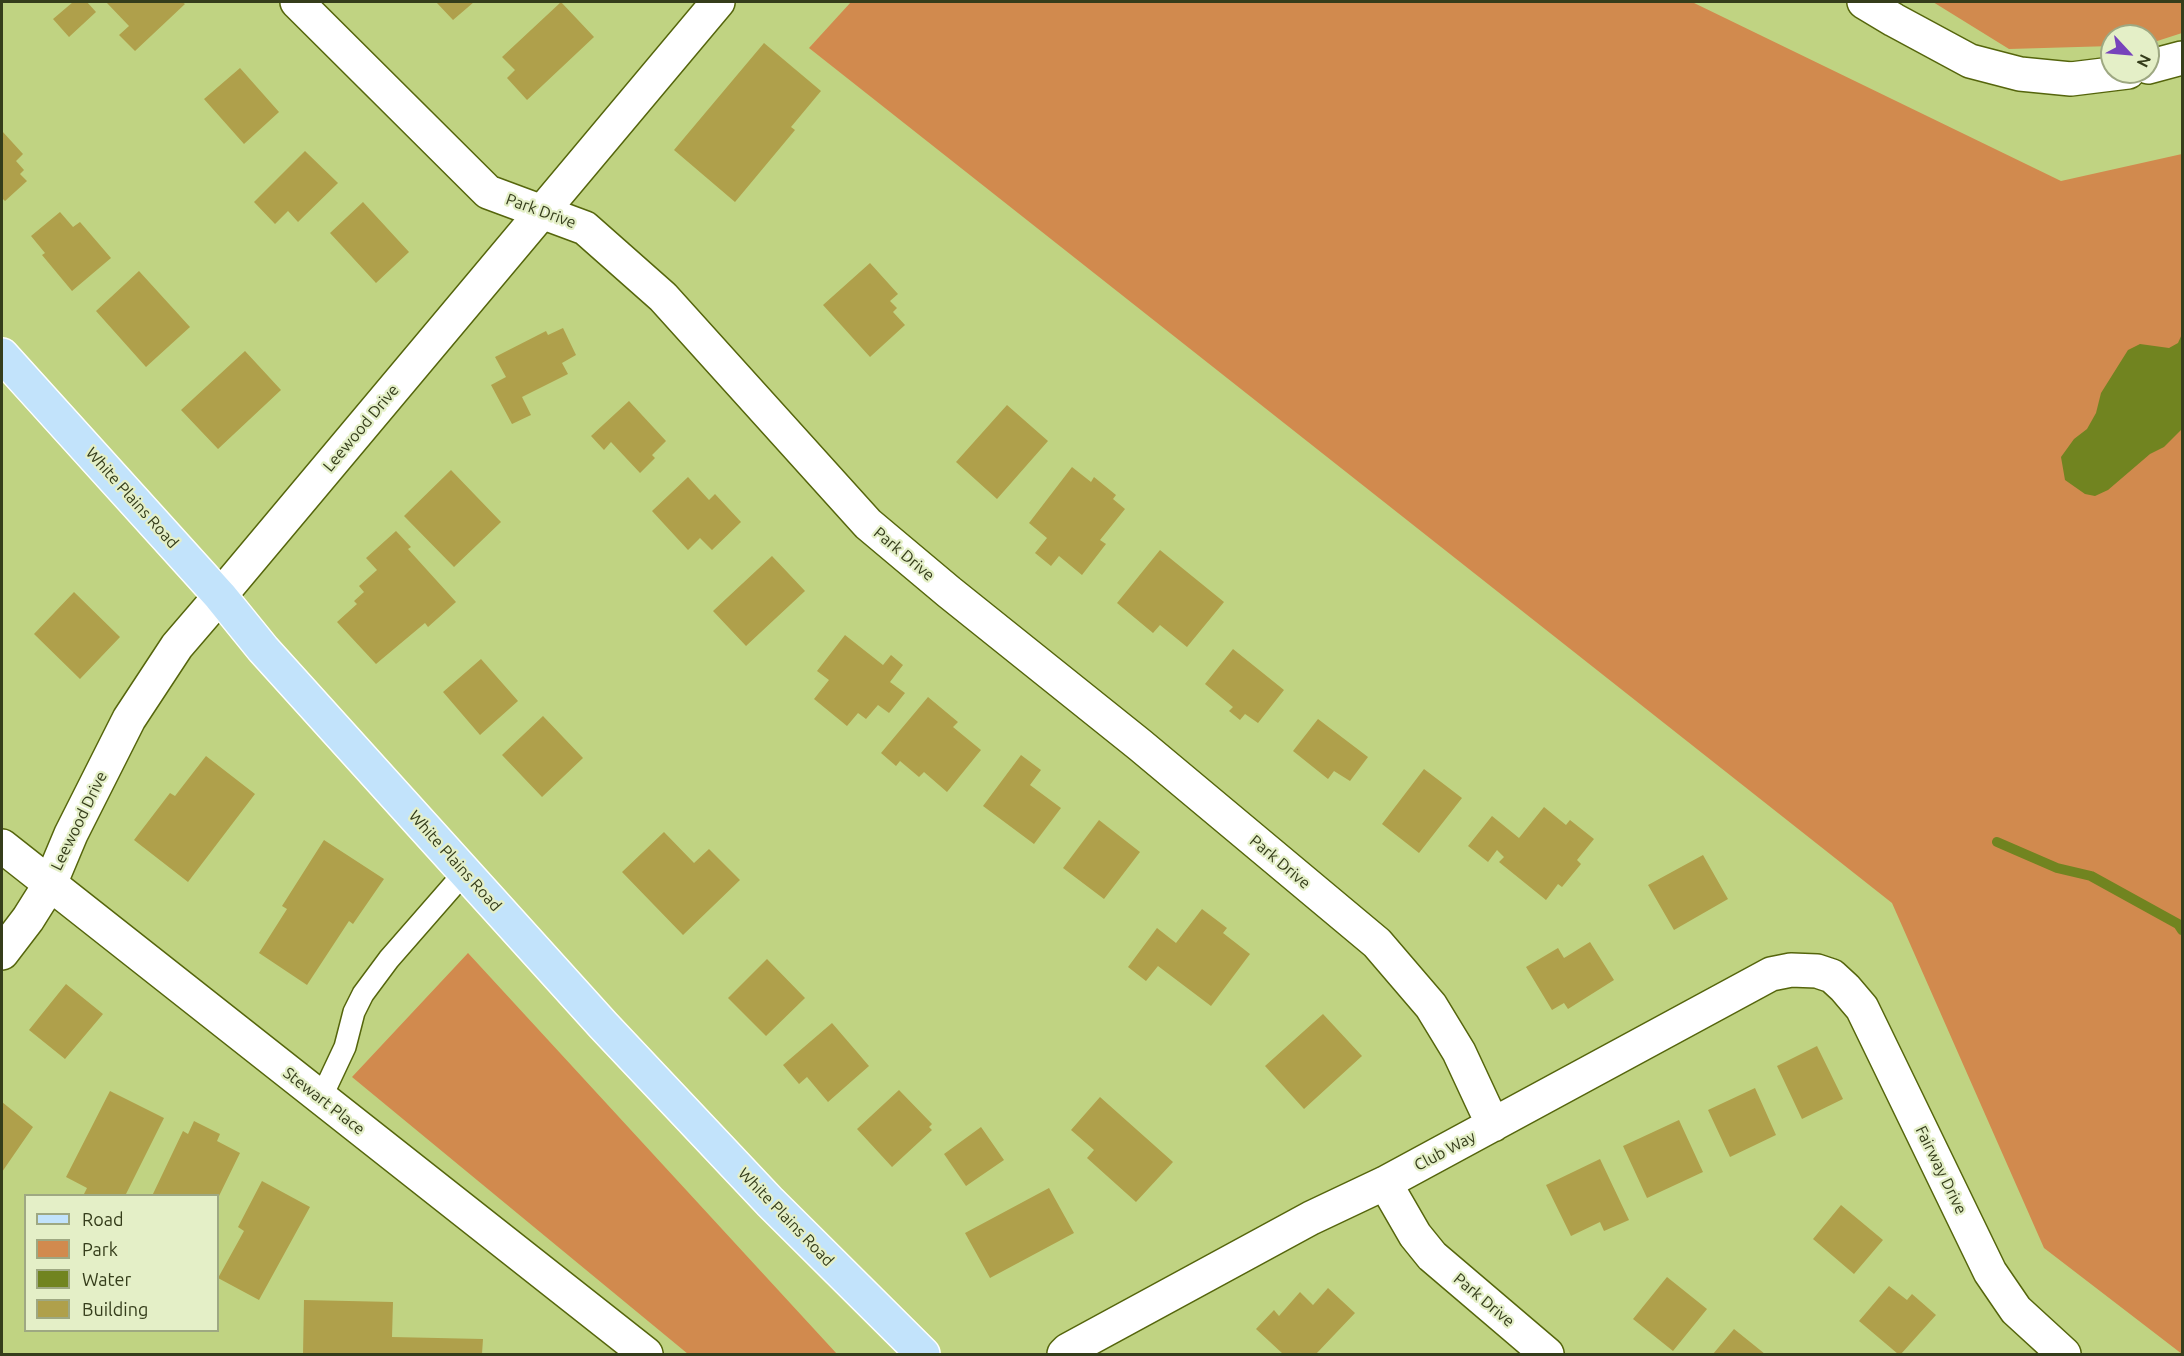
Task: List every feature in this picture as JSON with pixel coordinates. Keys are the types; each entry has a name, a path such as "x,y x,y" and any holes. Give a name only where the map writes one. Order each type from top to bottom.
{"main road":[{"name":"White Plains Road","path":"2,355 220,596 263,649 603,1024 770,1202 923,1354"}],"street":[{"name":"Park Drive","path":"297,2 488,192 585,228 663,297 868,524 1377,943 1431,1006 1459,1052 1493,1125"},
{"name":"Leewood Drive","path":"2,953 28,919 50,884 71,834 129,719 177,646 540,211 718,2"},
{"path":"1864,2 1970,61 2020,74 2071,78 2100,75"},
{"path":"2160,64 2182,58"},
{"name":"Stewart Place","path":"2,846 646,1354"},
{"name":"Club Way","path":"1064,1354 1311,1218 1385,1183 1771,974 1791,970 1817,971 1832,976"},
{"name":"Fairway Drive","path":"1832,976 1862,1008 1990,1272 2016,1310 2064,1354"},
{"name":"Park Drive","path":"1385,1183 1415,1235 1432,1256 1547,1354"}],"lane":[{"path":"321,1098 345,1047 354,1012 363,994 388,959 465,872"}],"green space":[{"path":"851,2 1692,2 2061,181 2182,154 2182,1354 2044,1248 1892,903 809,48"},
{"path":"1933,2 2182,2 2182,33 2160,40 2160,24 2100,24 2100,46 2009,49"},
{"path":"468,953 837,1354 688,1354 352,1077"}],"water":[{"path":"2182,334 2182,429 2164,447 2150,454 2108,490 2095,496 2085,494 2065,480 2061,457 2074,439 2087,429 2096,413 2101,393 2128,350 2140,344 2169,348 2178,343"}],"building":[{"path":"73,2 87,2 96,12 69,37 53,19"},
{"path":"106,2 182,2 185,4 135,51 119,35 129,26"},
{"path":"436,2 474,2 453,20"},
{"path":"561,2 594,37 527,100 507,78 515,70 502,57"},
{"path":"764,43 821,91 791,127 795,130 735,202 674,150"},
{"path":"240,68 279,112 244,144 204,99"},
{"path":"2,131 23,154 16,161 24,170 20,174 27,181 5,201 2,198"},
{"path":"305,151 338,183 298,222 288,211 275,224 254,202"},
{"path":"363,202 409,252 376,283 330,233"},
{"path":"60,212 73,227 80,222 111,258 72,291 42,255 45,253 31,236"},
{"path":"870,263 898,294 890,301 897,308 893,312 905,325 870,357 823,305"},
{"path":"139,271 190,327 146,367 96,311"},
{"path":"563,328 576,355 562,363 568,374 522,397 531,415 512,424 491,385 506,377 495,357 546,331 548,335"},
{"path":"245,351 281,390 218,449 181,410"},
{"path":"629,401 666,441 652,455 655,458 640,473 611,442 604,450 591,436"},
{"path":"1007,405 1048,441 997,499 956,462"},
{"path":"1072,467 1091,482 1094,477 1116,495 1113,499 1125,509 1100,540 1106,544 1082,575 1059,556 1051,566 1035,553 1047,538 1029,523"},
{"path":"451,470 501,522 454,567 404,516"},
{"path":"688,477 709,500 715,494 741,522 712,550 700,538 688,550 652,511"},
{"path":"396,531 411,547 408,549 456,602 428,627 425,623 376,664 337,622 357,604 354,601 364,592 359,586 377,570 366,558"},
{"path":"1160,550 1224,602 1187,647 1160,625 1153,633 1117,603"},
{"path":"772,556 805,591 746,646 713,611"},
{"path":"74,592 120,637 80,679 34,634"},
{"path":"845,635 883,665 891,655 903,665 890,682 905,693 889,713 878,705 866,719 858,713 847,726 814,699 829,680 817,671"},
{"path":"1233,649 1284,690 1258,723 1245,714 1240,720 1229,711 1233,707 1205,684"},
{"path":"481,659 518,701 480,735 443,692"},
{"path":"928,697 958,722 953,727 981,750 947,792 924,772 919,777 900,761 896,766 881,753"},
{"path":"543,716 583,758 542,797 502,755"},
{"path":"1318,719 1368,757 1350,781 1334,771 1328,779 1293,751"},
{"path":"1021,755 1041,770 1030,785 1061,808 1034,844 983,806"},
{"path":"206,756 255,794 188,882 134,840 170,793 175,796"},
{"path":"1424,769 1462,798 1419,853 1382,824"},
{"path":"1544,807 1566,825 1570,820 1594,839 1577,860 1581,864 1562,887 1558,884 1546,900 1499,862 1504,857 1497,850 1488,862 1468,846 1492,816 1519,838"},
{"path":"1099,820 1140,852 1104,899 1063,868"},
{"path":"664,832 694,863 709,849 740,880 683,935 622,872"},
{"path":"324,840 384,879 353,924 349,921 307,985 259,953 287,909 282,906"},
{"path":"1703,855 1728,899 1674,930 1648,885"},
{"path":"1202,909 1227,928 1223,933 1250,954 1211,1006 1158,966 1146,981 1128,967 1157,928 1176,943"},
{"path":"1590,942 1614,980 1568,1009 1564,1003 1552,1010 1526,967 1558,948 1564,958"},
{"path":"767,959 805,998 766,1036 728,998"},
{"path":"66,984 103,1014 65,1059 29,1030"},
{"path":"1323,1014 1362,1056 1304,1109 1265,1066"},
{"path":"832,1023 869,1066 828,1102 807,1077 799,1084 783,1065"},
{"path":"1817,1046 1843,1099 1802,1119 1777,1066"},
{"path":"1755,1088 1776,1135 1730,1157 1708,1110"},
{"path":"899,1090 932,1124 929,1127 932,1130 892,1167 857,1129"},
{"path":"110,1091 164,1118 126,1194 84,1194 87,1188 66,1177"},
{"path":"1100,1097 1173,1162 1136,1202 1087,1158 1094,1150 1071,1130"},
{"path":"2,1102 33,1127 2,1172"},
{"path":"1679,1120 1703,1172 1647,1198 1623,1146"},
{"path":"194,1121 220,1134 217,1141 240,1153 219,1196 219,1194 153,1194 183,1131 188,1134"},
{"path":"981,1127 1004,1160 966,1186 944,1154"},
{"path":"1600,1159 1629,1220 1604,1231 1600,1222 1571,1236 1546,1185"},
{"path":"262,1181 310,1207 259,1300 219,1279 244,1231 238,1227"},
{"path":"1049,1188 1074,1233 990,1278 965,1233"},
{"path":"1841,1205 1883,1240 1854,1274 1813,1239"},
{"path":"1667,1277 1707,1309 1673,1351 1633,1319"},
{"path":"1889,1286 1907,1300 1912,1294 1936,1315 1901,1354 1898,1354 1859,1321"},
{"path":"1328,1288 1355,1313 1316,1354 1283,1354 1256,1329 1274,1310 1279,1316 1300,1292 1313,1305"},
{"path":"304,1300 393,1302 392,1337 483,1339 482,1354 303,1354"},
{"path":"1734,1329 1765,1354 1713,1354"}],"waterway":[{"path":"1997,842 2057,868 2091,876 2178,924 2182,930"}]}
